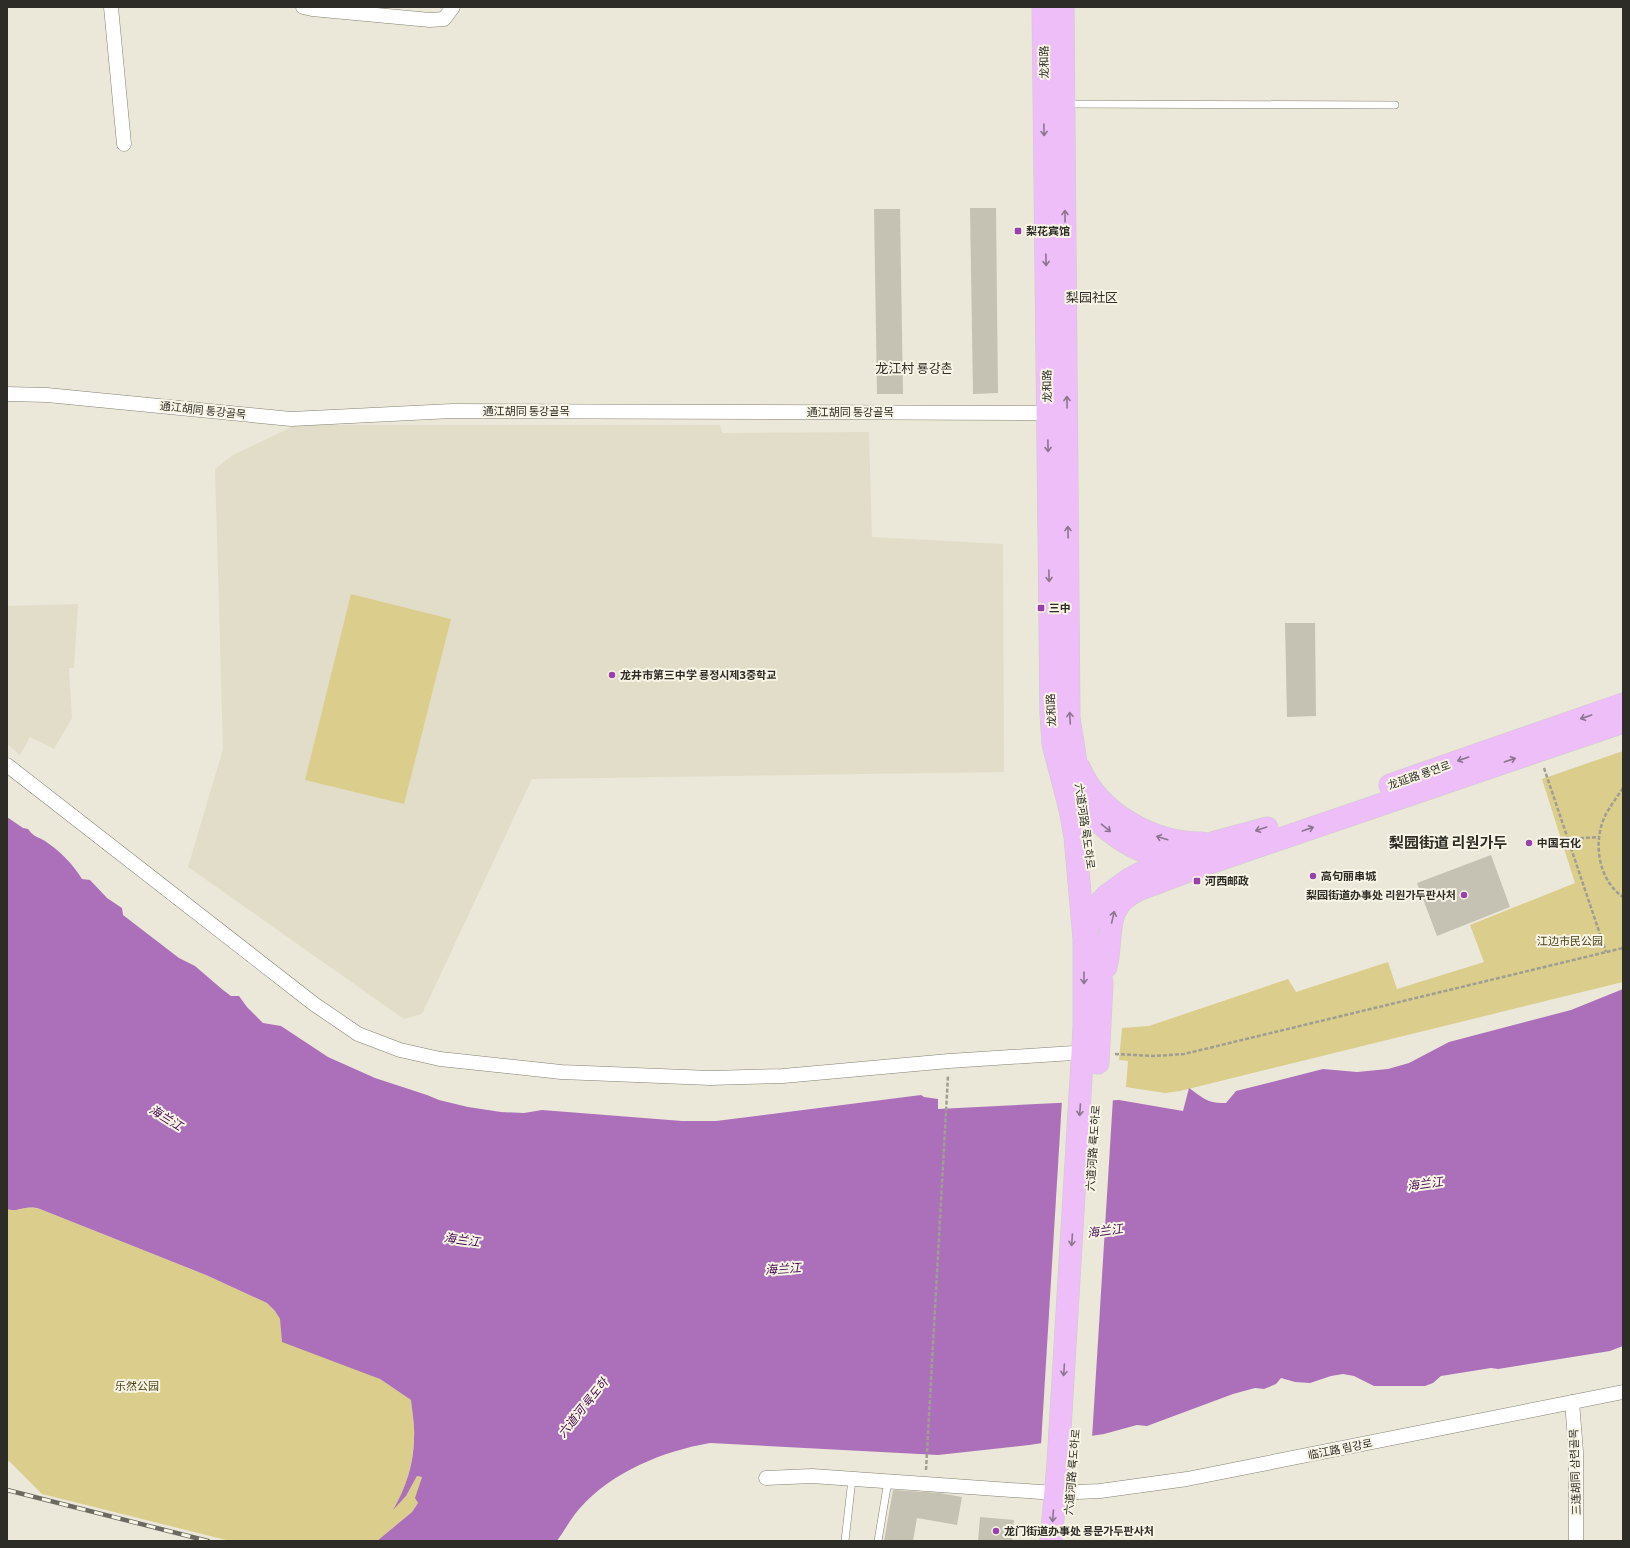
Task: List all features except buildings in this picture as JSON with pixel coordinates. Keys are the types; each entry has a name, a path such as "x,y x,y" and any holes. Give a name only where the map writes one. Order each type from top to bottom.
{"highway":[{"name":"龙和路","path":"1043,7 1054,104 1069,718 1066,760"},
{"name":"龙和路","path":"1063,7 1054,104 1047,413 1050,692 1052,729 1066,760"},
{"name":"龙延路 룡연로","path":"1102,982 1107,963 1112,918 1115,909 1128,894 1248,834 1623,704"},
{"name":"龙延路 룡연로","path":"1066,760 1082,805 1115,836 1143,851 1167,859 1199,861 1216,851 1537,751 1623,722"},
{"name":"龙延路 룡연로","path":"1066,760 1083,775 1091,789 1110,808 1132,824 1159,837 1191,843 1216,851"},
{"name":"六道河路 륙도하로","path":"1066,760 1070,809 1075,837 1084,939 1091,1062"},
{"name":"六道河路 륙도하로","path":"1051,1541 1063,1493 1066,1464 1091,1062 1102,982 1097,962 1095,909 1082,805"},
{"path":"1084,939 1095,909 1106,896 1115,888 1167,859"},
{"name":"六道河路 륙도하로","path":"1063,1493 1066,1541"}],"street":[{"path":"112,7 124,144"},
{"path":"303,7 430,20 444,19 453,7"},
{"name":"通江胡同 통강골목","path":"7,394 47,395 291,419 452,411 1047,413"},
{"path":"7,764 314,1004 358,1034 400,1050 440,1059 561,1072 710,1078 783,1076 949,1061 1091,1062"},
{"name":"临江路 림강로","path":"766,1478 812,1476 1063,1493 1148,1486 1623,1392"},
{"name":"三连胡同 삼련골목","path":"1572,1402 1576,1452 1576,1541"}],"lane":[{"path":"1054,104 1395,105"},
{"path":"845,1541 852,1479"},
{"path":"878,1541 888,1481"}],"path":[{"path":"1537,751 1606,952"},
{"path":"1623,788 1606,815 1599,837 1599,853 1603,872 1611,885 1623,898"},
{"path":"1568,839 1599,837"},
{"path":"1091,1062 1184,1054 1623,948"},
{"path":"927,1457 948,1106 949,1061"}],"shaded area":[{"name":"龙井市第三中学 룡정시제3중학교","path":"296,425 720,425 722,433 869,432 872,537 1003,544 1004,772 532,779 422,1014 404,1019 188,867 223,749 215,469 233,455"},
{"path":"78,604 74,668 69,668 72,718 54,749 30,737 20,755 7,744 7,606"}],"green space":[{"path":"351,594 451,619 404,804 305,780"},
{"name":"江边市民公园","path":"1623,751 1623,982 1180,1091 1165,1093 1126,1087 1128,1061 1119,1060 1122,1028 1149,1026 1288,979 1296,992 1388,962 1397,989 1484,962 1470,925 1575,883 1542,779"},
{"name":"乐然公园","path":"27,1207 40,1209 206,1275 267,1303 275,1311 280,1319 281,1325 380,1379 411,1400 414,1428 412,1456 406,1483 394,1508 406,1496 417,1476 422,1477 418,1489 418,1503 412,1512 377,1541 230,1541 42,1494 10,1462 7,1461 7,1209 19,1210"}],"water":[{"path":"7,817 23,828 28,829 34,835 56,849 66,858 82,879 90,880 107,898 122,908 123,915 179,958 195,966 231,996 239,996 247,1007 263,1023 281,1026 328,1057 375,1078 439,1100 468,1107 501,1112 524,1113 542,1110 682,1121 716,1121 921,1095 924,1097 938,1099 938,1109 1119,1100 1183,1111 1189,1088 1210,1101 1226,1103 1236,1091 1323,1069 1357,1072 1388,1069 1409,1063 1449,1042 1571,1010 1623,989 1623,1346 1610,1351 1498,1369 1491,1368 1441,1376 1433,1383 1425,1386 1374,1386 1354,1376 1343,1374 1331,1376 1310,1383 1295,1382 1281,1378 1276,1384 1264,1389 1255,1388 1233,1394 1147,1426 1137,1425 1104,1434 1029,1445 938,1455 710,1443 674,1451 639,1465 607,1484 580,1508 557,1541 377,1541 412,1512 418,1503 415,1498 422,1477 417,1476 406,1496 393,1510 402,1493 413,1456 414,1428 411,1400 380,1379 282,1342 280,1319 267,1303 206,1275 40,1209 30,1207 15,1210 7,1209"}],"pier":[{"path":"1113,1098 1092,1438 1041,1445 1062,1100"}],"railway":[{"path":"7,1490 208,1541"}],"place":[{"name":"梨花宾馆","path":"1018,231"},
{"name":"三中","path":"1041,608"},
{"name":"龙井市第三中学 룡정시제3중학교","path":"612,675"},
{"name":"中国石化","path":"1529,843"},
{"name":"高句丽串城","path":"1313,876"},
{"name":"河西邮政","path":"1197,881"},
{"name":"梨园街道办事处 리원가두판사처","path":"1464,895"},
{"name":"龙门街道办事处 룡문가두판사처","path":"996,1531"}],"district":[{"name":"梨园社区","path":"1092,297"},
{"name":"龙江村 룡강촌","path":"914,368"},
{"name":"梨园街道 리원가두","path":"1448,843"}],"water label":[{"name":"海兰江","path":"166,1118"},
{"name":"海兰江","path":"1425,1184"},
{"name":"海兰江","path":"1105,1231"},
{"name":"海兰江","path":"462,1240"},
{"name":"海兰江","path":"783,1269"},
{"name":"六道河 륙도하","path":"583,1408"}]}
